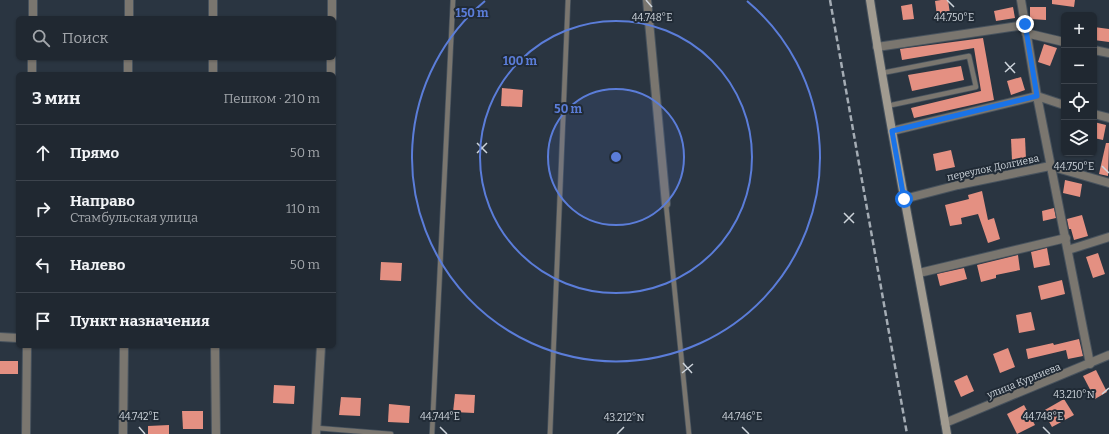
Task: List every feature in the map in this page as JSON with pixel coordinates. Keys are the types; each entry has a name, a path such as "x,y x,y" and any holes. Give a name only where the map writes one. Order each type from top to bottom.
{"street":[{"path":"33,0 33,16"},
{"path":"128,16 129,0"},
{"path":"213,16 214,0"},
{"path":"332,0 332,16"},
{"path":"647,0 666,204"},
{"path":"870,0 877,47 947,434"},
{"path":"1021,0 1050,166 1066,238 1090,364"},
{"path":"877,47 1025,24"},
{"path":"1026,33 1061,41"},
{"path":"1097,51 1109,53"},
{"path":"32,60 32,72"},
{"path":"128,60 128,72"},
{"path":"213,60 213,72"},
{"path":"331,60 331,72"},
{"path":"892,131 1037,96 1061,104"},
{"path":"1097,115 1109,118"},
{"name":"переулок Долгиева","path":"904,199 958,185 1050,166 1109,182"},
{"path":"1068,250 1109,237"},
{"path":"919,273 1066,238"},
{"path":"0,337 16,338"},
{"path":"26,434 27,348"},
{"path":"123,434 124,348"},
{"path":"215,348 216,434"},
{"path":"316,431 321,348"},
{"name":"улица Куркиева","path":"945,424 1109,355"}],"lane":[{"path":"432,434 454,0"},
{"path":"550,434 568,0"},
{"path":"882,73 969,56 976,87 888,106"},
{"path":"666,204 689,434"},
{"path":"316,431 391,434"}],"building":[{"path":"948,0 950,14 937,16 935,1"},
{"path":"1052,0 1075,0 1074,7 1052,4"},
{"path":"912,4 914,19 903,20 901,6"},
{"path":"1013,7 1015,18 996,21 994,11"},
{"path":"1030,7 1046,7 1046,20 1030,19"},
{"path":"1097,27 1109,29 1109,42 1097,40"},
{"path":"983,38 994,100 914,118 911,108 981,91 974,48 902,60 900,49"},
{"path":"1044,44 1057,48 1050,66 1038,62"},
{"path":"961,66 964,80 912,91 908,75"},
{"path":"1021,77 1025,90 1011,95 1007,81"},
{"path":"502,88 523,90 522,107 501,106"},
{"path":"1097,123 1106,125 1103,140 1097,139"},
{"path":"1025,138 1026,159 1012,160 1011,139"},
{"path":"1106,143 1109,143 1108,176 1099,174"},
{"path":"951,150 955,167 936,171 933,154"},
{"path":"1065,180 1082,184 1080,197 1063,193"},
{"path":"982,191 988,220 994,218 1000,239 988,243 978,214 961,218 962,224 950,226 945,205 969,199 968,195"},
{"path":"1054,208 1056,218 1043,221 1042,211"},
{"path":"1082,215 1088,236 1074,240 1071,229 1069,229 1067,219"},
{"path":"1047,248 1050,265 1034,268 1031,252"},
{"path":"1098,253 1105,274 1093,278 1086,257"},
{"path":"1018,255 1020,270 996,275 996,278 981,282 977,265"},
{"path":"381,262 402,263 401,281 380,280"},
{"path":"964,268 967,279 940,286 937,274"},
{"path":"1062,280 1065,294 1041,300 1038,286"},
{"path":"1031,312 1035,330 1019,333 1016,315"},
{"path":"1079,339 1083,356 1068,359 1066,350 1028,359 1026,349 1053,343 1054,345"},
{"path":"1008,348 1015,367 1000,373 993,354"},
{"path":"0,361 18,361 18,374 0,374"},
{"path":"1096,370 1107,392 1095,399 1083,376"},
{"path":"967,375 974,391 961,397 954,381"},
{"path":"274,385 295,386 294,404 273,403"},
{"path":"455,394 475,395 474,413 453,412"},
{"path":"341,397 361,398 360,416 339,415"},
{"path":"1064,399 1074,415 1052,427 1043,411"},
{"path":"389,404 410,406 409,423 388,422"},
{"path":"1024,405 1035,425 1017,434 1007,414"},
{"path":"182,411 203,411 203,429 183,429"},
{"path":"169,425 169,434 148,434 148,426"}],"railway":[{"path":"830,0 907,434"}],"route":[{"path":"904,199 892,131 1037,96 1025,24"}]}
